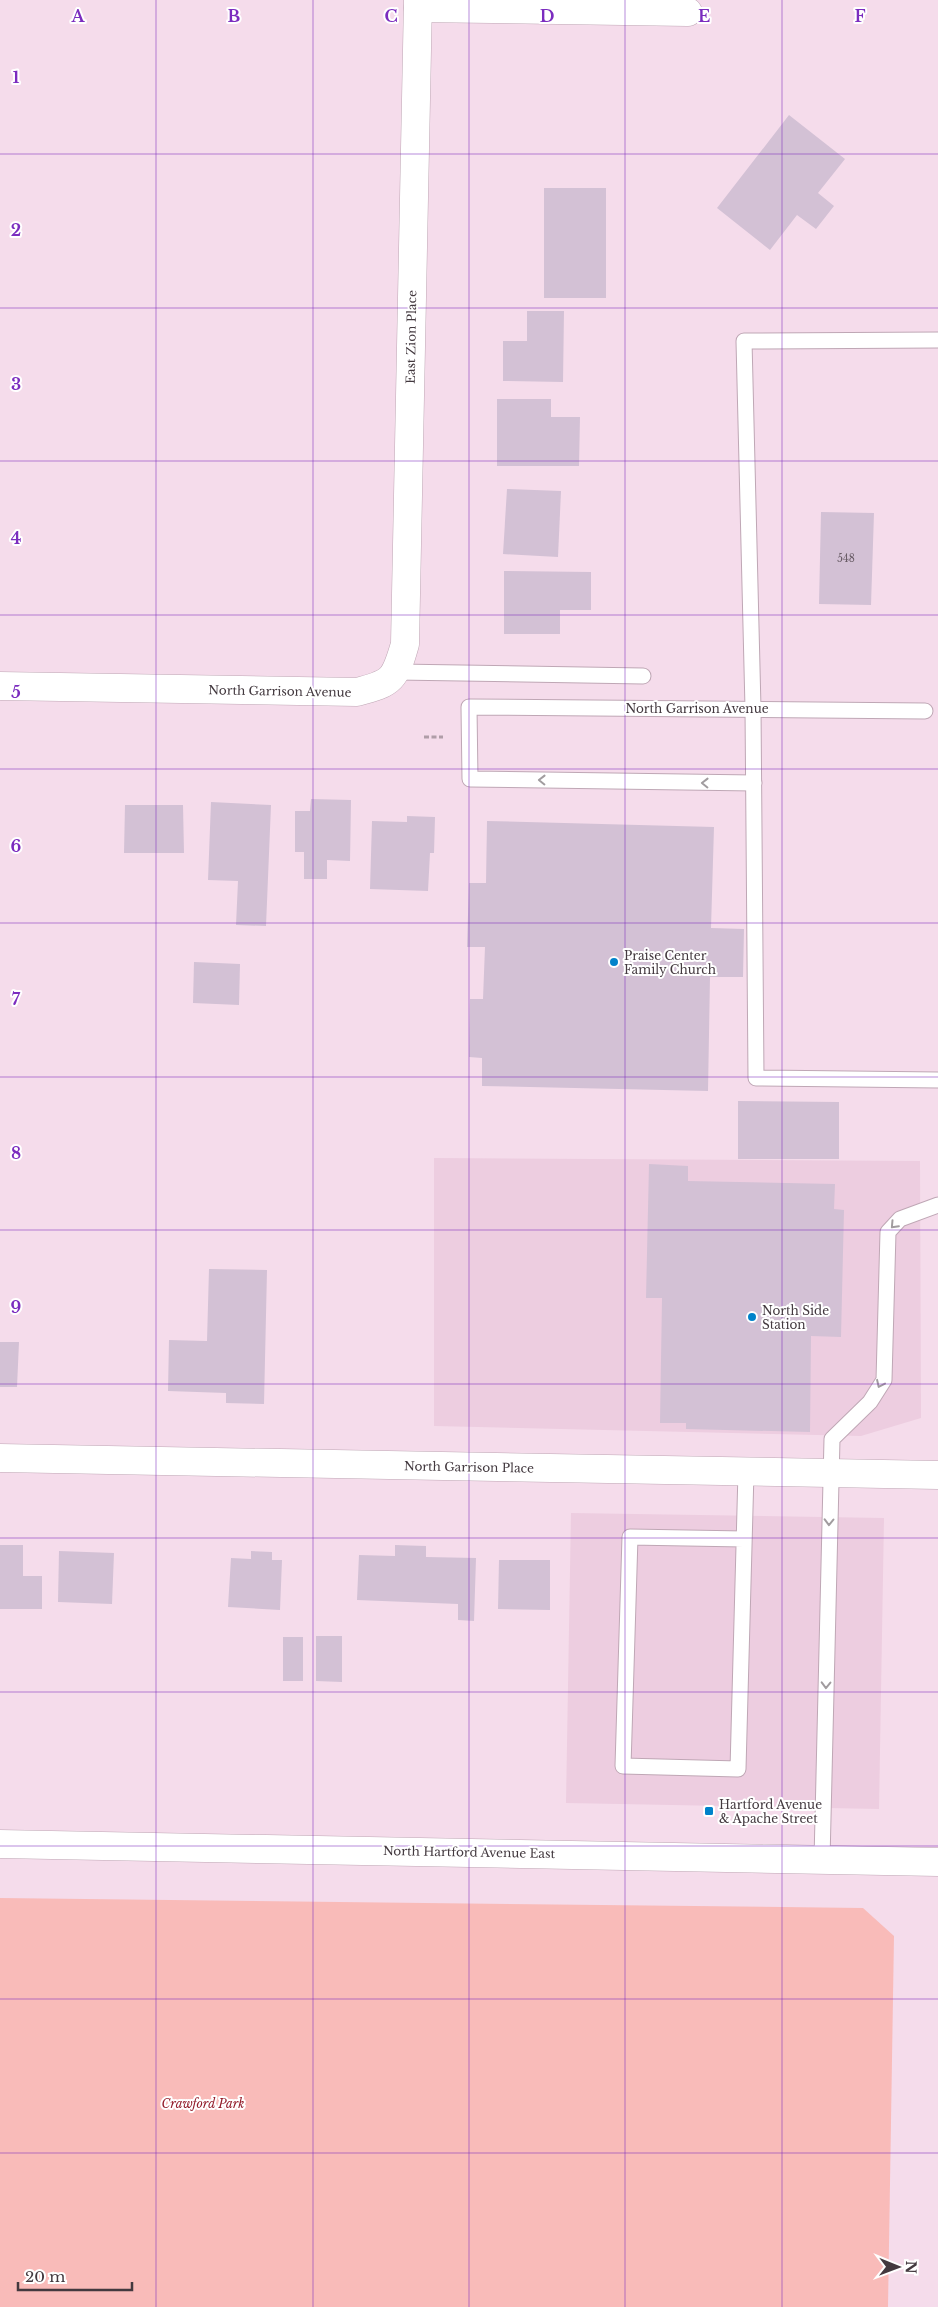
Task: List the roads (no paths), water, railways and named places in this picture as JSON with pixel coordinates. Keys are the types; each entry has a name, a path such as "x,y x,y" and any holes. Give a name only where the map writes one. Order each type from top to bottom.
{"street":[{"path":"418,4 688,12"},
{"name":"East Zion Place","path":"397,672 405,644 418,4"},
{"name":"North Garrison Avenue","path":"0,686 357,692 383,685 397,672"},
{"name":"North Garrison Place","path":"0,1458 938,1475"},
{"name":"North Hartford Avenue East","path":"0,1844 938,1862"}],"lane":[{"path":"938,340 744,341 753,708 756,1078 938,1080"},
{"path":"397,672 643,676"},
{"name":"North Garrison Avenue","path":"754,783 470,779 469,707 925,711"},
{"path":"822,1860 832,1439 870,1402 884,1380 888,1232 900,1219 938,1205"},
{"path":"744,1539 630,1536 623,1766 738,1770 746,1472"}],"place":[{"name":"Praise Center Family Church","path":"614,962"},
{"name":"North Side Station","path":"752,1317"},
{"name":"Hartford Avenue & Apache Street","path":"709,1811"}],"park label":[{"name":"Crawford Park","path":"203,2103"}]}
